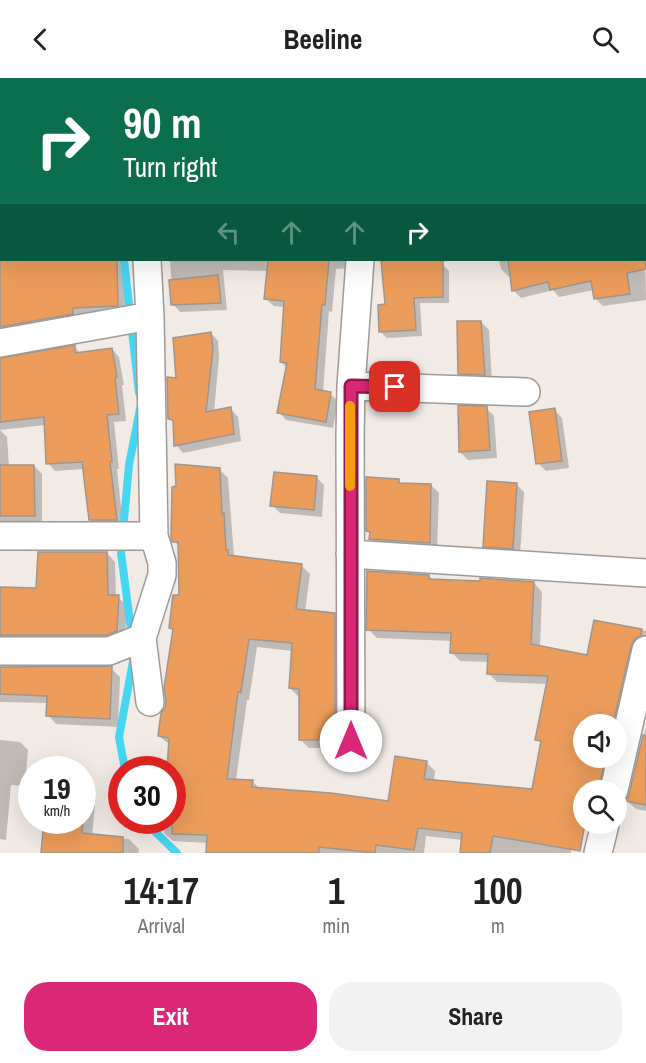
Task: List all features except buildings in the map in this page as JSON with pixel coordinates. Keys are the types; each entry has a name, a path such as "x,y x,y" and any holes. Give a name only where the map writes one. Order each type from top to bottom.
{"street":[{"path":"147,261 135,319 148,536 162,563 162,575 134,641 150,702"},
{"path":"351,741 351,386 360,261"},
{"path":"0,343 135,319"},
{"path":"351,386 526,392"},
{"path":"0,536 148,536"},
{"path":"350,554 646,573"},
{"path":"0,651 99,652 109,651 134,641"},
{"path":"617,780 639,717 646,650"},
{"path":"598,853 603,834"}],"waterway":[{"path":"124,261 139,393"},
{"path":"132,637 121,553 129,465 140,409"},
{"path":"122,756 119,737 134,656"},
{"path":"157,834 177,853"}],"slow traffic":[{"path":"350,406 350,486"}],"route":[{"path":"351,741 351,386 395,387"}]}
